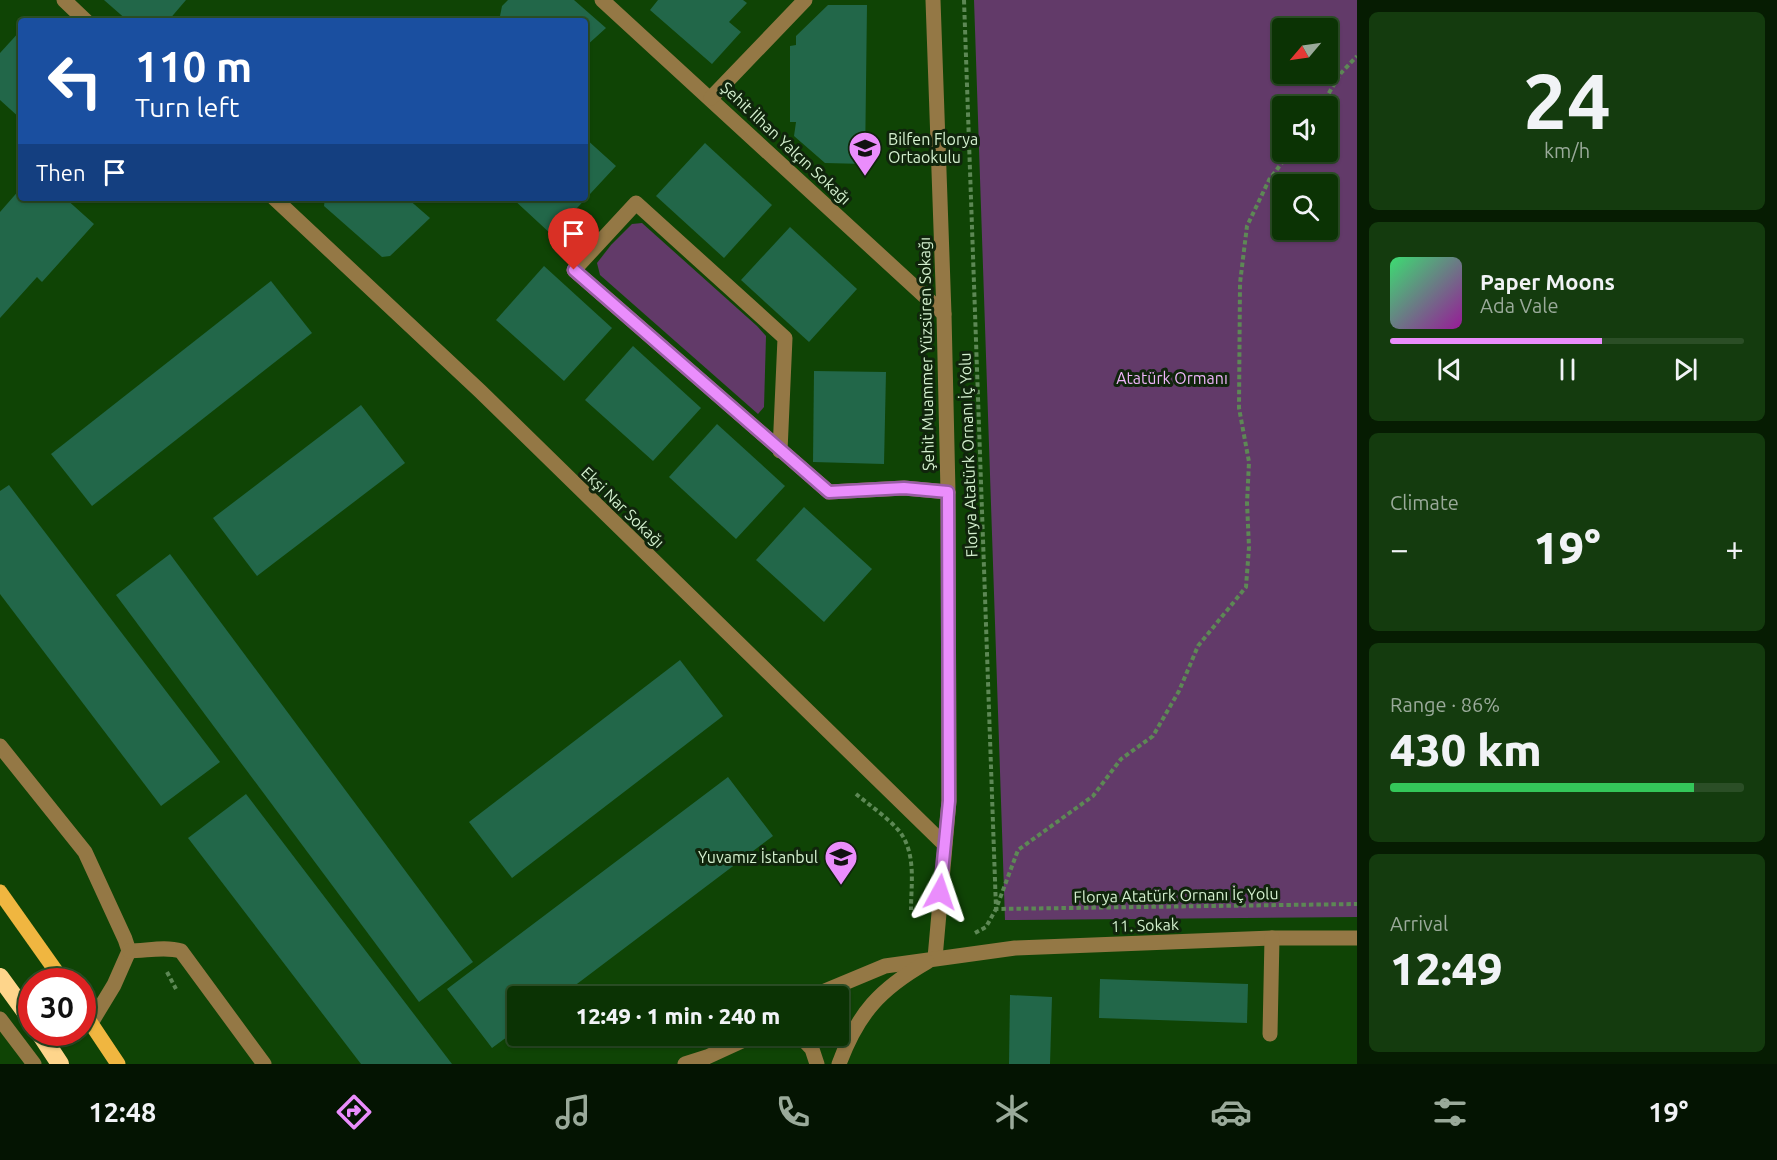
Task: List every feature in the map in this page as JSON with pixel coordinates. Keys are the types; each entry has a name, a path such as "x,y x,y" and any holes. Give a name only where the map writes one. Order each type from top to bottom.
{"highway":[{"path":"0,977 18,1002"},
{"path":"48,1046 60,1064"}],"main road":[{"path":"0,892 54,968"},
{"path":"96,1030 118,1064"}],"street":[{"path":"64,0 83,18"},
{"name":"Şehit İlhan Yalçın Sokağı","path":"602,0 944,314"},
{"path":"711,98 805,0"},
{"name":"Şehit Muammer Yüzsüren Sokağı","path":"933,0 948,492 949,801 935,958"},
{"name":"Ekşi Nar Sokağı","path":"277,201 480,391 944,844"},
{"path":"780,451 785,338 636,203 574,270 780,451 829,492 904,488 948,492"},
{"path":"0,746 85,852 129,951 114,984 96,1005"},
{"path":"1270,1034 1272,938"},
{"name":"11. Sokak","path":"837,986 885,966 1015,948 1272,938 1357,938"},
{"path":"129,951 168,948 181,951 264,1064"},
{"path":"839,1064 849,1038 870,1005 899,978 935,958"},
{"path":"0,1019 34,1064"},
{"path":"685,1064 701,1060 731,1046"},
{"path":"809,1046 817,1064"}],"path":[{"name":"Florya Atatürk Ornanı İç Yolu","path":"964,0 996,909 1357,904"},
{"path":"1328,96 1341,73 1357,56"},
{"path":"973,935 986,927 996,909 1018,850 1093,796 1121,759 1153,736 1179,691 1198,646 1246,587 1249,547 1247,503 1249,462 1239,408 1240,282 1247,226 1269,180 1282,162"},
{"path":"856,794 901,833 909,848 911,910"},
{"path":"167,972 176,989"}],"green space":[{"name":"Atatürk Ormanı","path":"974,0 1357,0 1357,917 1005,920"},
{"path":"642,223 766,336 764,407 758,414 600,275 597,263 611,245 632,224"}],"building":[{"path":"104,0 186,0 171,18 125,18"},
{"path":"508,0 574,0 606,28 588,44 588,18 502,18 500,16 502,6"},
{"path":"658,0 743,0 747,3 729,22 741,32 712,64 650,10"},
{"path":"828,5 867,5 865,164 825,163 794,136 796,122 790,122 790,46 796,45 796,36"},
{"path":"18,33 18,116 0,100 0,53"},
{"path":"588,141 616,166 588,196"},
{"path":"705,143 772,205 724,258 656,196"},
{"path":"18,191 18,201 68,201 94,224 42,282 37,277 0,318 0,212"},
{"path":"325,201 410,201 430,218 390,256 382,257 324,206"},
{"path":"515,201 584,201 552,235"},
{"path":"790,227 857,289 809,342 741,280"},
{"path":"544,266 612,328 564,381 496,320"},
{"path":"271,281 312,333 92,506 51,454"},
{"path":"633,346 701,408 653,461 585,400"},
{"path":"814,371 886,372 884,464 813,462"},
{"path":"361,405 405,463 257,576 213,518"},
{"path":"717,424 785,486 736,539 669,477"},
{"path":"9,485 220,762 161,806 0,594 0,491"},
{"path":"804,507 872,569 824,622 756,560"},
{"path":"170,554 473,962 419,1002 116,595"},
{"path":"680,660 723,716 512,878 469,822"},
{"path":"728,777 773,836 574,986 507,986 507,1037 492,1048 447,989"},
{"path":"246,794 452,1064 361,1064 188,838"},
{"path":"1100,979 1248,984 1247,1023 1099,1018"},
{"path":"1010,995 1052,997 1050,1064 1009,1064"}],"place":[{"name":"Bilfen Florya Ortaokulu","path":"865,177"},
{"name":"Yuvamız İstanbul","path":"841,886"}],"route":[{"path":"574,270 829,492 904,488 948,492 949,801 940,892"}]}
